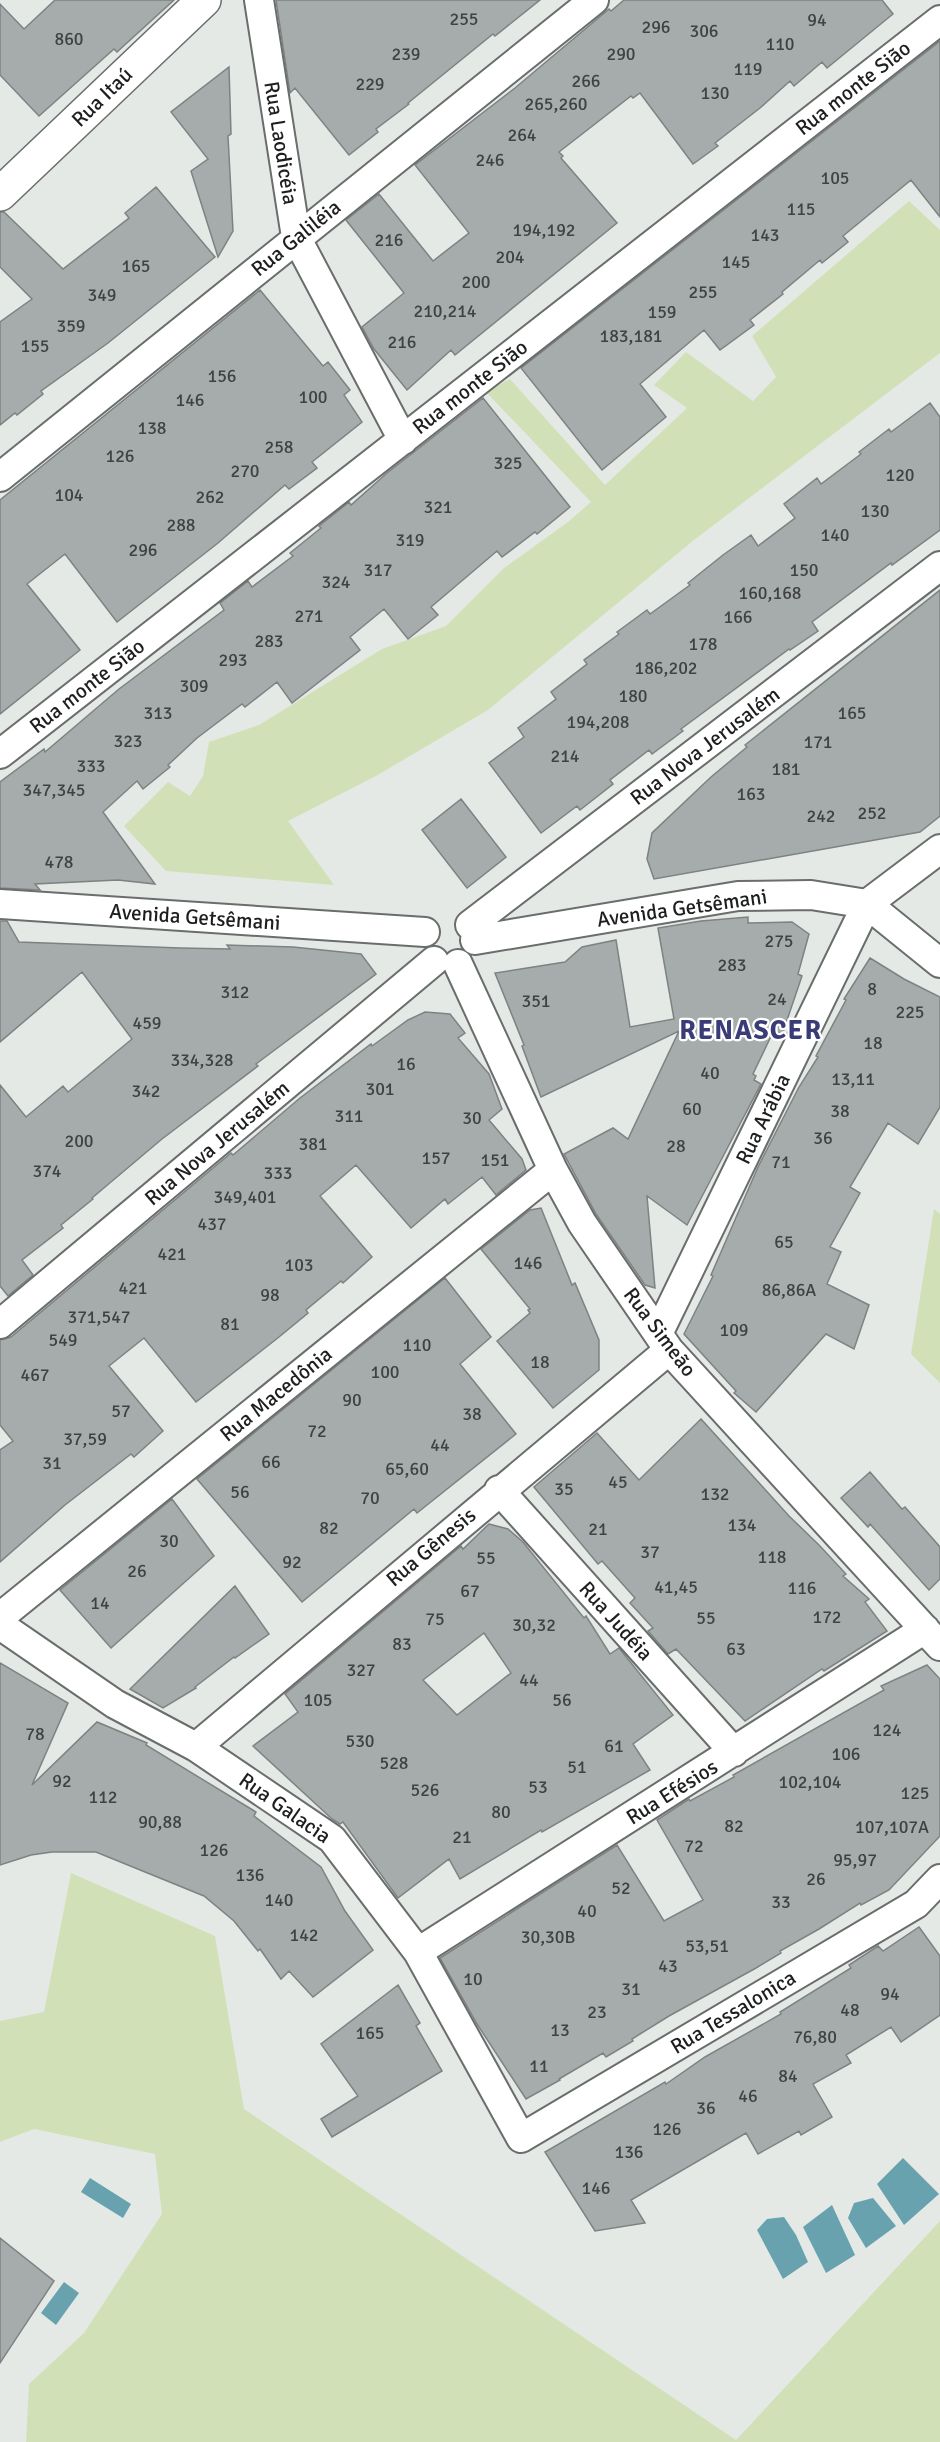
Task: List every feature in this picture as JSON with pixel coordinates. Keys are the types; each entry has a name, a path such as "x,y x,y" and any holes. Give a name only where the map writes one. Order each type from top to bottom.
{"street":[{"name":"Rua Itaú","path":"0,194 204,0"},
{"name":"Rua Laodicéia","path":"259,0 296,237 403,440"},
{"name":"Rua Galiléia","path":"0,477 594,0"},
{"name":"Rua monte Sião","path":"0,754 940,20"},
{"name":"Rua Nova Jerusalém","path":"473,933 940,566"},
{"path":"867,904 940,849"},
{"name":"Avenida Getsêmani","path":"473,933 738,896 811,895 867,904 940,963"},
{"name":"Avenida Getsêmani","path":"0,904 425,932"},
{"name":"Rua Arábia","path":"664,1342 867,904"},
{"path":"442,916 452,916 473,933 470,954 446,962 424,947 425,932 433,921 442,916"},
{"name":"Rua Nova Jerusalém","path":"0,1324 446,962"},
{"name":"Rua Simeão","path":"446,962 582,1223 664,1342 932,1638"},
{"name":"Rua Macedônia","path":"0,1617 553,1170"},
{"name":"Rua Gênesis","path":"195,1747 499,1490 664,1342"},
{"name":"Rua Judéia","path":"499,1490 734,1752"},
{"name":"Rua Galacia","path":"0,1625 114,1704 195,1747 332,1839 418,1952 521,2138"},
{"name":"Rua Efésios","path":"418,1952 734,1752 932,1638"},
{"name":"Rua Tessalonica","path":"521,2138 916,1904 940,1879"}],"green space":[{"path":"909,201 940,230 940,353 694,540 488,710 376,776 288,821 334,885 166,871 124,826 168,782 190,796 203,776 209,742 259,725 382,649 446,626 504,568 568,522 591,502 486,392 510,379 605,485 687,408 654,385 686,352 753,401 776,377 752,336"},
{"path":"934,1209 940,1214 940,1383 911,1354"},
{"path":"71,1873 215,1936 244,2109 736,2440 940,2221 940,2442 26,2442 29,2384 84,2333 162,2214 155,2154 34,2129 0,2142 0,2021 44,2012"}],"water":[{"path":"903,2158 939,2194 904,2225 877,2184"},
{"path":"90,2178 131,2204 123,2218 81,2192"},
{"path":"873,2198 896,2226 866,2248 848,2218 854,2203"},
{"path":"832,2205 855,2255 826,2273 803,2227"},
{"path":"784,2217 796,2235 808,2262 783,2279 757,2230 767,2219"},
{"path":"64,2282 79,2293 56,2325 41,2313"}],"building":[{"path":"55,0 174,0 117,52 114,49 39,116 0,75 0,4 24,29"},
{"path":"276,0 540,0 495,36 493,34 376,129 378,132 349,155 295,88 290,93"},
{"path":"624,0 882,0 893,14 827,68 822,62 794,86 790,81 715,143 718,146 693,164 640,93 633,98 631,96 559,152 563,156 561,158 617,223 455,355 451,350 407,390 374,349 362,327 404,293 346,220 379,194 433,261 469,233 415,165 515,88 609,9 611,11"},
{"path":"940,41 940,217 911,180 843,236 848,242 822,263 820,260 782,292 783,294 750,320 754,325 720,350 704,330 640,384 666,417 602,470 521,368"},
{"path":"229,67 231,134 228,136 233,231 218,257 191,171 208,159 171,112"},
{"path":"156,187 215,257 108,343 41,391 43,394 17,415 15,413 0,425 0,322 32,299 0,267 0,212 4,212 63,269 129,218 125,213"},
{"path":"260,290 323,366 328,362 350,390 344,395 362,422 312,462 317,468 289,489 285,485 218,543 117,622 65,554 27,584 80,650 0,714 0,500"},
{"path":"483,398 570,507 537,534 535,532 502,557 497,551 431,607 438,615 408,639 384,609 350,637 360,650 292,703 277,682 245,707 242,704 197,738 168,765 170,767 143,789 137,781 103,812 155,884 118,880 35,884 40,890 0,888 0,782 44,749 45,752 119,689 224,610 220,603 248,581 252,587 293,556 290,553 321,528 319,526 349,502 351,505 387,473"},
{"path":"930,403 940,417 940,530 892,565 891,563 812,622 818,631 789,649 681,729 683,731 652,754 649,750 610,780 613,784 580,810 577,806 541,833 489,763 524,737 518,728 556,699 551,692 587,664 584,660 619,634 617,632 647,610 650,614 690,585 688,583 751,535 758,546 795,518 784,504 817,478 821,484 861,454 859,452 889,429 891,432"},
{"path":"940,590 940,816 920,832 654,879 647,859 652,833 711,777 747,747 745,745"},
{"path":"461,799 506,857 467,888 422,830"},
{"path":"748,917 748,923 792,922 809,934 798,974 802,976 782,1035 774,1030 753,1074 756,1076 754,1080 761,1084 687,1225 647,1196 655,1288 645,1285 596,1214 564,1154 613,1128 628,1139 679,1031 541,1097 522,1046 524,1045 495,973 565,962 582,947 616,940 630,1027 674,1019 658,928"},
{"path":"0,921 7,921 19,942 230,949 227,945 293,947 361,954 376,974 256,1064 258,1066 162,1139 61,1225 63,1228 22,1260 33,1275 8,1296 0,1286 0,1085 26,1117 63,1086 68,1092 132,1039 82,972 0,1042"},
{"path":"870,958 940,997 940,1107 918,1144 888,1123 850,1187 860,1193 830,1247 841,1252 827,1284 869,1305 854,1349 826,1334 756,1412 734,1393 736,1391 684,1334 713,1276 711,1275 758,1167 799,1087 818,1057 816,1056 846,1000 844,999"},
{"path":"425,1012 450,1014 465,1033 458,1038 489,1074 502,1109 489,1120 522,1159 526,1170 496,1195 482,1177 448,1204 445,1199 411,1228 356,1165 320,1196 372,1257 343,1283 341,1281 306,1310 308,1313 279,1337 196,1402 144,1338 109,1366 163,1431 134,1457 131,1454 65,1505 0,1562 0,1450 13,1441 0,1425 0,1340 11,1337 300,1098 371,1044 372,1046 408,1020"},
{"path":"541,1208 572,1285 575,1283 599,1340 599,1370 553,1408 497,1341 530,1313 528,1310 530,1309 481,1249 530,1210"},
{"path":"445,1278 491,1337 460,1364 516,1434 417,1513 414,1509 302,1602 197,1479"},
{"path":"701,1419 789,1516 846,1574 843,1576 869,1599 865,1602 887,1631 824,1671 822,1669 745,1721 676,1649 668,1654 648,1631 653,1628 630,1603 635,1598 602,1561 598,1564 534,1487 597,1433 639,1480"},
{"path":"870,1472 902,1509 905,1507 940,1547 940,1579 929,1590 870,1524 868,1527 841,1498"},
{"path":"172,1499 214,1556 111,1648 60,1590"},
{"path":"489,1524 508,1529 523,1542 584,1618 586,1616 610,1654 619,1648 673,1715 633,1744 650,1770 542,1832 541,1830 460,1879 449,1859 398,1898 343,1822 340,1824 332,1819 253,1746 298,1712 285,1694 461,1546 463,1549","holes":["484,1633 511,1673 457,1715 423,1680"]},
{"path":"235,1586 269,1634 234,1657 196,1688 163,1708 130,1689"},
{"path":"0,1663 68,1703 32,1785 97,1722 147,1743 146,1745 256,1812 254,1816 321,1867 345,1911 373,1950 313,1997 289,1971 281,1979 260,1949 258,1951 234,1921 204,1896 96,1852 52,1852 31,1855 0,1865"},
{"path":"927,1665 940,1679 940,1836 889,1890 861,1905 860,1903 756,1968 669,2016 606,2057 603,2053 526,2099 477,2024 440,1958 617,1845 664,1921 703,1900 657,1820 689,1799 690,1801 734,1777 733,1775 884,1690 881,1686"},
{"path":"919,1927 940,1956 940,2015 901,2042 891,2027 846,2055 851,2063 813,2084 832,2117 801,2135 799,2131 758,2154 746,2133 631,2200 645,2223 595,2231 545,2152 665,2082 666,2084 705,2057 781,2014 780,2012 851,1968 849,1965 878,1946 883,1951"},
{"path":"398,1985 420,2023 416,2026 442,2071 332,2137 321,2119 358,2096 321,2044"},
{"path":"0,2238 54,2281 0,2363"}],"district":[{"name":"RENASCER","path":"751,1030"}]}
